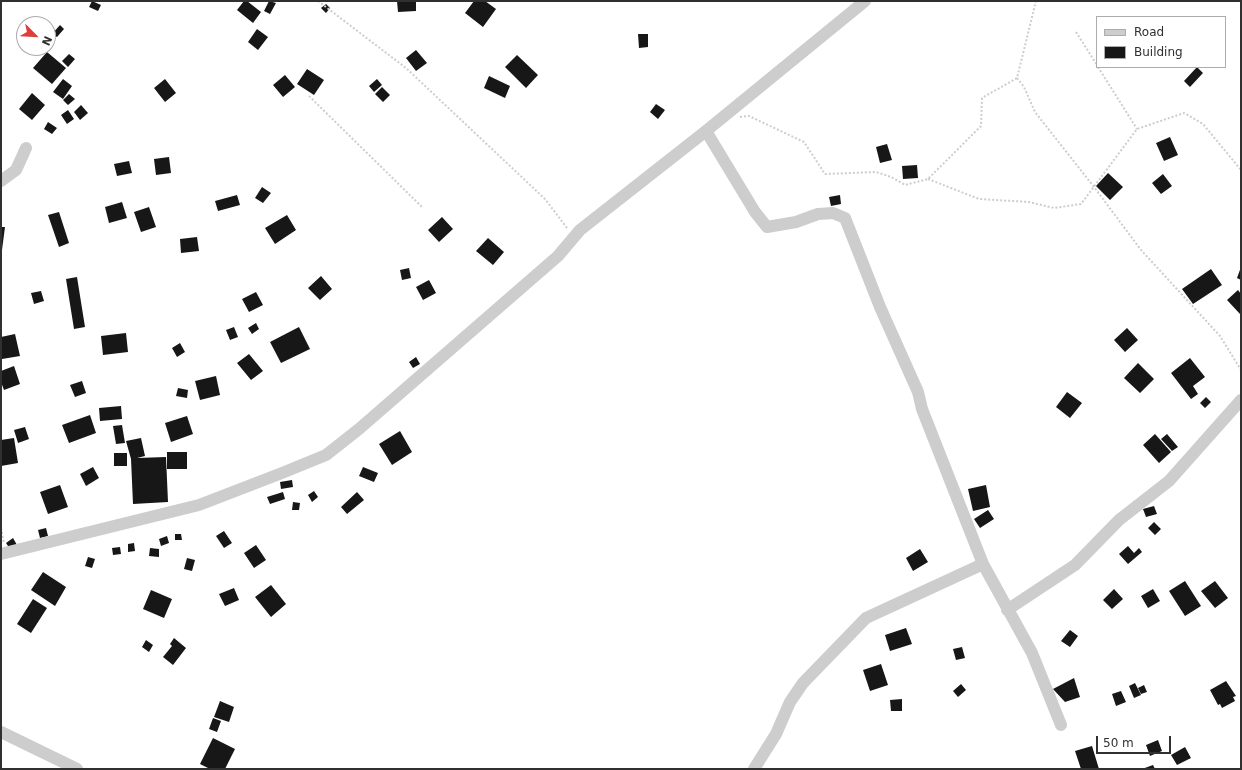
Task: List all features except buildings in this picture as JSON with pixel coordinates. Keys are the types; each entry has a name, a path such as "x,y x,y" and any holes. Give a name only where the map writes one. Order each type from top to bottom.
{"street":[{"path":"4,553 199,505 282,474 326,455 359,429 558,256 580,230 721,119 865,1"},
{"path":"706,131 755,212 767,227 796,222 818,214 833,213 845,218 880,308 918,392 922,409 983,564 1034,659 1061,725"},
{"path":"1,181 16,170 26,148"},
{"path":"1007,610 1075,565 1119,520 1169,481 1241,400"},
{"path":"754,769 776,734 790,702 803,683 866,618 983,564"},
{"path":"1,732 77,769"}],"path":[{"path":"318,1 406,68 545,198 574,237"},
{"path":"721,119 749,116 804,142 825,174 876,172 891,177 905,185 928,179 981,126 982,98 1017,78 1036,1"},
{"path":"1076,32 1096,63"},
{"path":"1099,68 1137,129"},
{"path":"1017,78 1024,87 1035,112 1141,250 1220,336 1241,370"},
{"path":"309,96 423,208"},
{"path":"928,179 979,199 1029,202 1054,208 1081,204 1137,129 1184,113 1203,124 1241,170"},
{"path":"1,528 4,553"}]}
